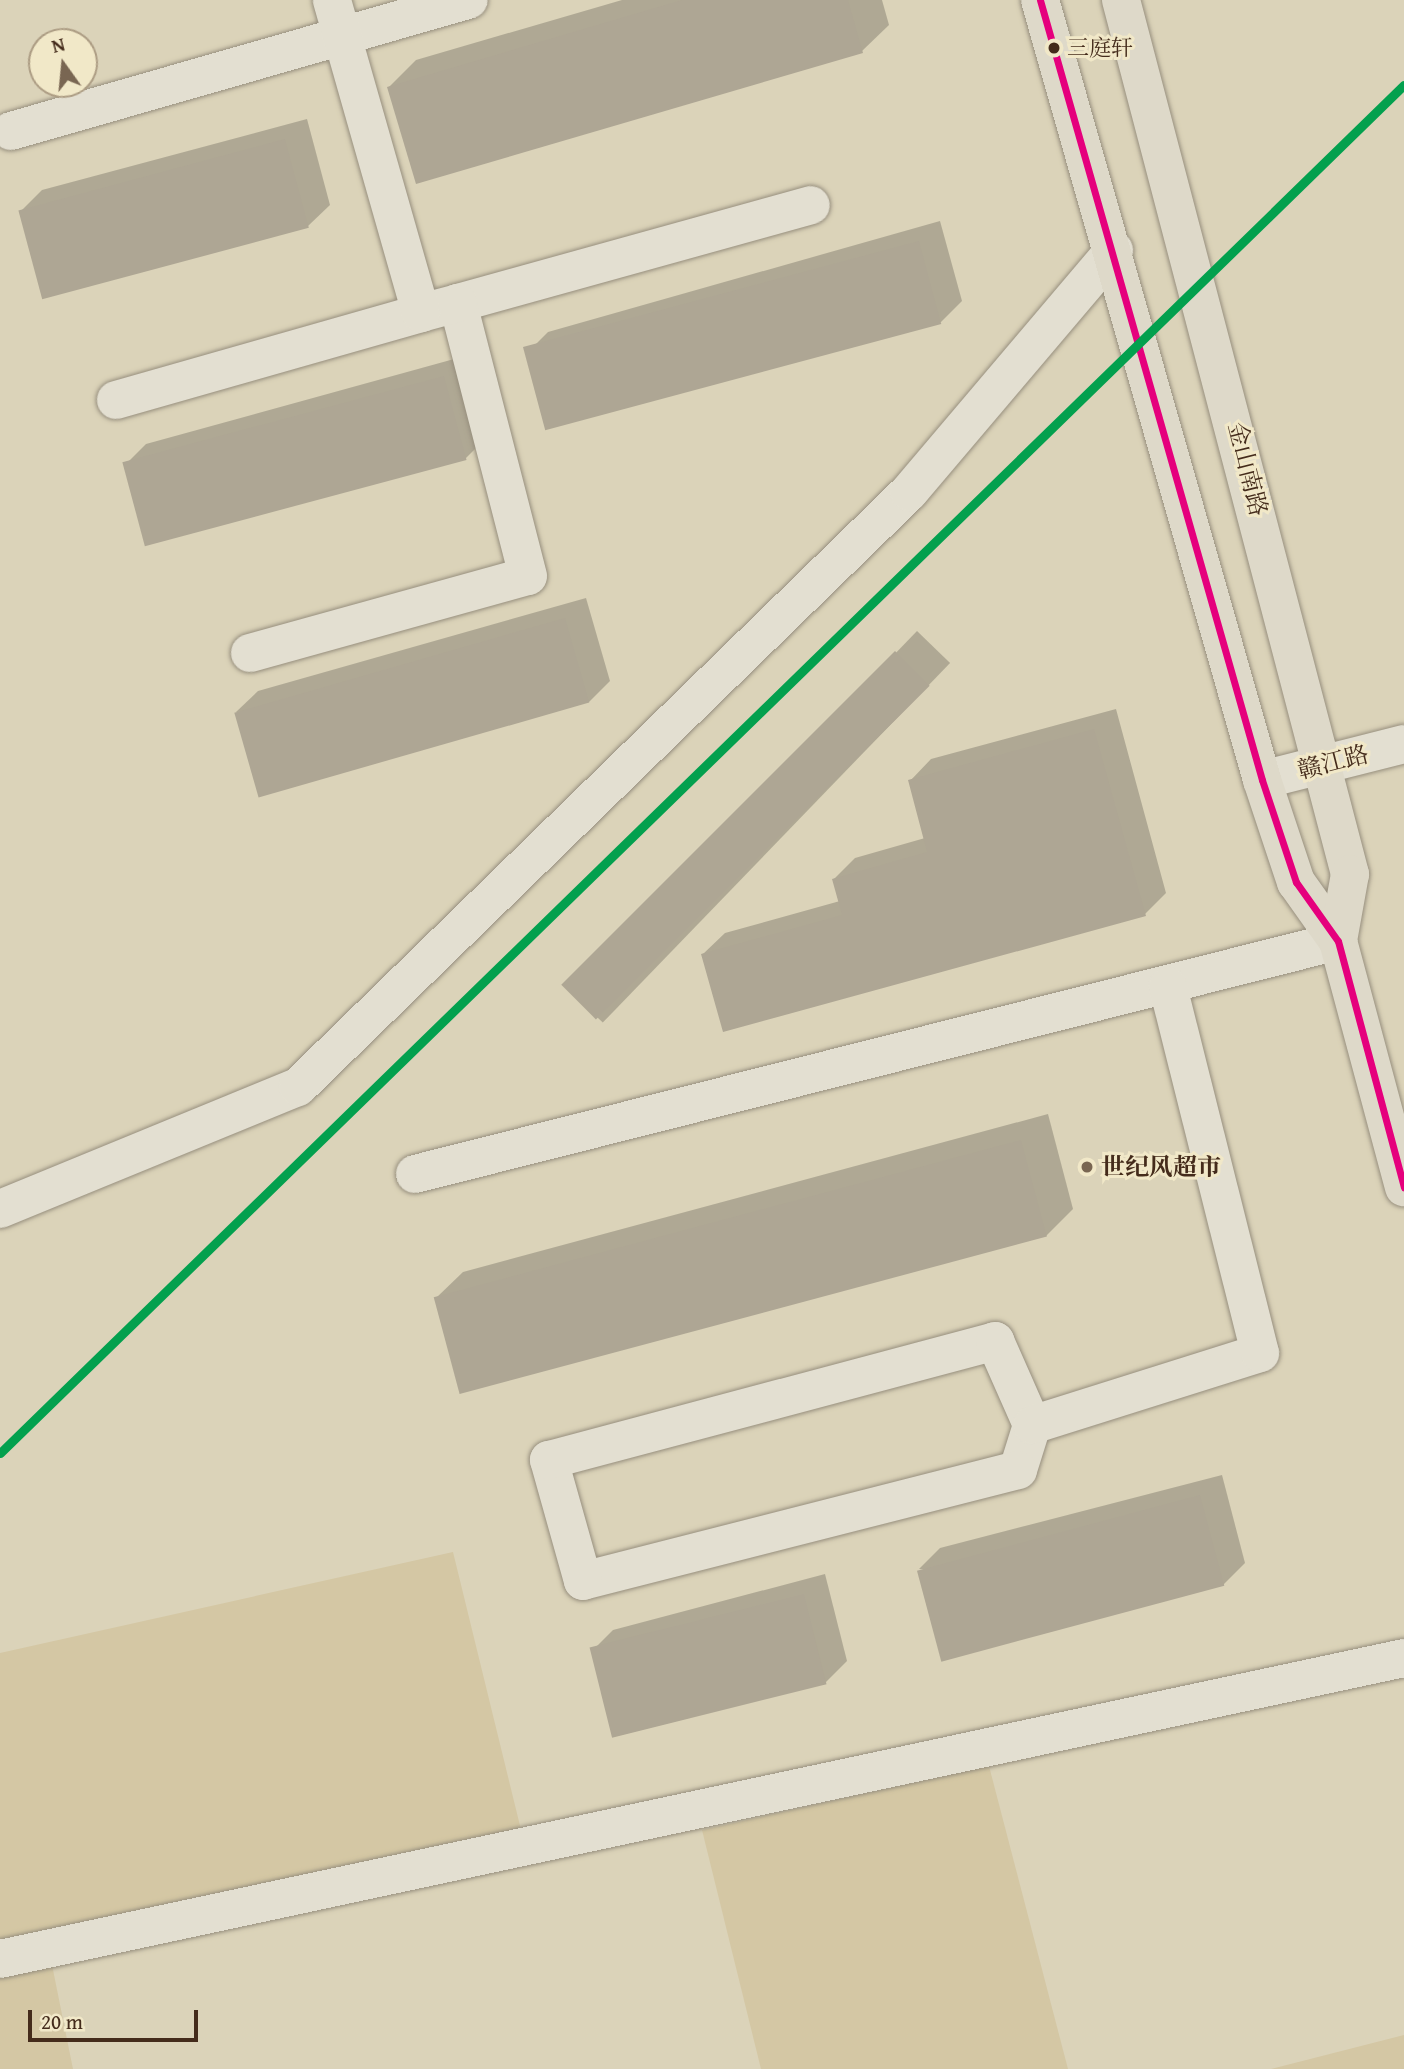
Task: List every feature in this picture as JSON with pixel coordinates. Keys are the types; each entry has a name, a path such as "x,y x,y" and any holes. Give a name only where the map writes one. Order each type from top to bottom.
{"main road":[{"name":"金山南路","path":"1040,0 1114,250 1262,780 1296,882 1338,941 1404,1187"},
{"name":"金山南路","path":"1121,0 1324,764 1350,874 1338,941"}],"street":[{"path":"332,0 421,313"},
{"path":"11,131 469,0"},
{"path":"116,400 811,205"},
{"path":"0,1209 298,1087 909,492 1114,250"},
{"path":"250,653 528,576 458,303"},
{"name":"赣江路","path":"1262,780 1404,744"},
{"path":"415,1174 1338,941"},
{"path":"1032,1425 1260,1353 1168,986"},
{"path":"995,1341 1032,1425 1018,1469 583,1581 549,1460 995,1341"},
{"path":"0,1959 1404,1658"}],"shaded area":[{"path":"453,1552 523,1838 47,1940 73,2069 0,2069 0,1653"},
{"path":"989,1766 1068,2069 761,2069 702,1830"},
{"path":"1404,2035 1404,2069 1271,2069"}],"building":[{"path":"682,0 848,0 863,53 416,184 387,87"},
{"path":"285,139 309,228 42,299 18,210"},
{"path":"919,241 941,324 545,430 523,347"},
{"path":"444,376 467,460 145,546 122,462"},
{"path":"565,618 589,703 259,797 234,713"},
{"path":"895,651 930,686 596,1019 561,985"},
{"path":"1094,729 1146,916 723,1032 701,954 842,915 832,879 927,852 908,780"},
{"path":"1021,1140 1047,1237 460,1394 434,1297"},
{"path":"1200,1495 1224,1586 941,1662 917,1571"},
{"path":"804,1594 826,1684 612,1738 590,1647"}],"transit line":[{"path":"1040,0 1262,780 1296,882 1338,941 1404,1187"},
{"path":"0,1453 1404,85"}],"place":[{"name":"三庭轩","path":"1054,48"},
{"name":"世纪风超市","path":"1087,1167"}]}
